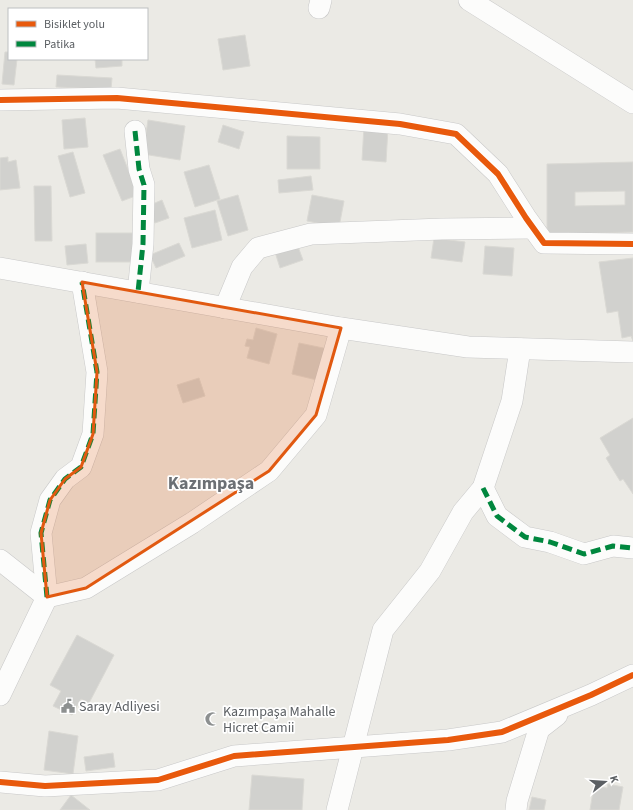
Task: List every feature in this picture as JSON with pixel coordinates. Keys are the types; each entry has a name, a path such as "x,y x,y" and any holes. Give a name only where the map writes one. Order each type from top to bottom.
{"street":[{"path":"469,0 633,103"},
{"path":"0,100 117,98 400,124 456,134 498,174 544,243 633,244"},
{"path":"135,131 138,169 144,185 143,244 138,292"},
{"path":"225,308 242,267 258,248 311,234 442,229 533,228"},
{"path":"0,268 340,328 468,347 520,350 633,352"},
{"path":"0,695 47,597 41,533 50,500 65,479 81,467 93,434 97,372 82,282"},
{"path":"47,597 86,588 192,523 269,471 316,415 340,328"},
{"path":"337,810 383,630 430,572 463,512 483,488 512,401 520,350"},
{"path":"483,488 497,516 525,537 550,542 584,554 613,546 633,548"},
{"path":"0,560 47,597"},
{"path":"0,782 46,786 158,780 234,756 448,740 502,732 574,702 633,675"},
{"path":"516,810 517,801 539,729 574,702"}],"highlighted area":[{"path":"82,282 341,328 316,415 269,471 86,588 47,597 41,533 50,500 65,479 81,467 93,434 97,372"}],"building":[{"path":"245,35 250,66 223,70 218,39"},
{"path":"5,52 8,52 8,60 17,60 14,85 2,84"},
{"path":"95,60 122,60 122,66 96,68"},
{"path":"57,75 112,78 111,89 56,87"},
{"path":"85,118 88,147 64,149 62,120"},
{"path":"148,120 185,126 180,160 143,154"},
{"path":"223,125 244,132 239,149 218,142"},
{"path":"364,127 388,128 386,162 362,160"},
{"path":"287,136 320,137 320,169 287,169"},
{"path":"120,149 138,195 122,201 103,155"},
{"path":"73,152 85,193 70,197 58,156"},
{"path":"8,157 8,162 16,160 20,188 0,190 0,158"},
{"path":"633,162 633,232 547,234 547,164","holes":["625,191 625,205 575,206 575,192"]},
{"path":"209,165 220,199 195,207 184,172"},
{"path":"311,176 313,190 279,193 278,180"},
{"path":"34,186 51,186 52,241 35,241"},
{"path":"238,195 248,230 228,236 217,201"},
{"path":"312,195 344,201 339,227 307,221"},
{"path":"162,200 169,218 155,223 148,206"},
{"path":"215,210 222,240 192,248 184,218"},
{"path":"96,233 134,233 134,262 96,262"},
{"path":"434,238 465,242 462,262 431,258"},
{"path":"179,243 185,256 156,268 150,255"},
{"path":"86,244 88,263 67,265 65,246"},
{"path":"297,244 303,260 280,268 275,252"},
{"path":"485,246 514,248 512,276 483,274"},
{"path":"633,258 633,341 631,336 622,338 618,311 607,313 599,262"},
{"path":"256,328 277,334 269,364 247,358 250,347 245,346 247,339 253,340"},
{"path":"299,343 328,349 321,381 292,374"},
{"path":"199,378 205,396 183,403 177,385"},
{"path":"633,418 633,494 623,479 620,481 606,458 610,455 600,438"},
{"path":"77,635 114,655 89,703 81,699 72,715 53,706 61,691 50,685"},
{"path":"49,731 78,736 73,774 44,770"},
{"path":"113,753 115,767 86,771 84,757"},
{"path":"252,775 304,779 302,810 249,810"},
{"path":"608,784 623,787 619,810 590,810 594,785 607,788"},
{"path":"71,795 90,810 60,810"},
{"path":"532,797 546,800 544,810 529,810"}],"marked path":[{"path":"135,131 139,169 144,185 143,244 138,292"},
{"path":"47,597 41,533 50,500 65,479 81,467 93,434 97,372 82,282"},
{"path":"483,488 497,516 525,537 550,542 584,554 613,546 633,548"}],"cycle path":[{"path":"0,100 117,98 400,124 456,134 498,174 544,243 633,244"},
{"path":"0,782 45,786 158,780 234,756 448,740 502,732 591,695 633,675"}],"place":[{"name":"Saray Adliyesi","path":"68,706"},
{"name":"Kazımpaşa Mahalle Hicret Camii","path":"212,719"}],"district":[{"name":"Kazımpaşa","path":"211,483"}]}
